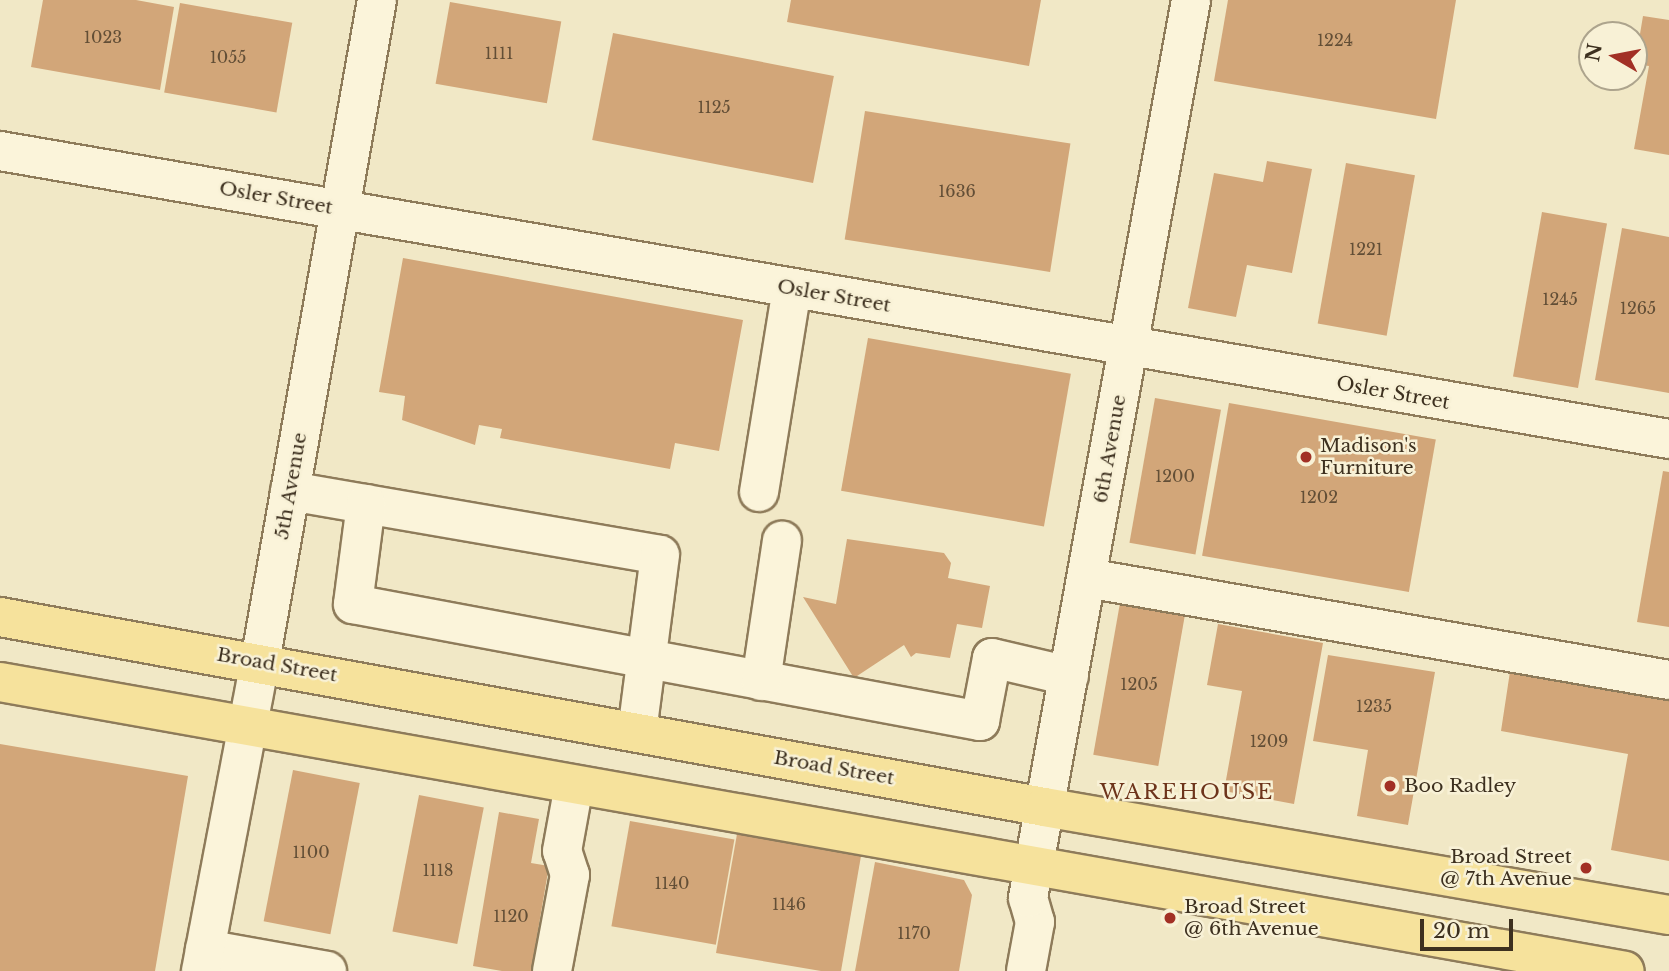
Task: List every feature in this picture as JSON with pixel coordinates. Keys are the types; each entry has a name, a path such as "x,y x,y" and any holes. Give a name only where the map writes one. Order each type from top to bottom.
{"main road":[{"name":"Broad Street","path":"0,617 260,662 1044,807 1669,915"},
{"path":"0,682 574,785 1032,881 1625,971"}],"street":[{"name":"5th Avenue","path":"203,960 249,725 377,0"},
{"name":"6th Avenue","path":"1026,971 1035,922 1032,881 1044,807 1191,0"},
{"name":"Osler Street","path":"0,150 1129,348 1669,439"},
{"path":"759,492 792,289"},
{"path":"290,491 660,555 637,732"},
{"path":"366,504 353,604 980,721 992,658 1069,676"},
{"path":"761,681 782,541"},
{"path":"1087,578 1669,680"},
{"path":"552,971 570,875 562,851 574,785"},
{"name":"6th Avenue","path":"1004,971 1012,917 1032,881"},
{"path":"203,960 327,971"}],"building":[{"path":"43,0 136,0 174,7 160,90 31,67"},
{"path":"791,0 1041,0 1029,66 787,22"},
{"path":"1228,0 1456,0 1436,119 1214,81"},
{"path":"450,2 561,22 547,103 436,84"},
{"path":"180,3 292,23 276,112 164,93"},
{"path":"1643,16 1669,20 1669,155 1634,149 1644,91 1648,91 1648,21 1642,21"},
{"path":"613,33 834,76 813,183 592,140"},
{"path":"865,111 1070,144 1050,272 845,239"},
{"path":"1267,161 1312,169 1292,273 1247,265 1236,317 1188,308 1214,173 1263,182"},
{"path":"1346,163 1415,175 1387,336 1318,324"},
{"path":"1542,212 1607,223 1578,388 1513,376"},
{"path":"1622,228 1669,237 1669,393 1595,380"},
{"path":"403,258 743,320 719,451 675,443 670,469 500,438 502,429 479,425 475,445 402,420 405,396 379,392"},
{"path":"868,338 1071,374 1044,526 841,491"},
{"path":"1155,398 1221,410 1195,554 1129,543"},
{"path":"1229,403 1436,439 1409,592 1202,556"},
{"path":"1663,471 1669,472 1669,627 1637,622"},
{"path":"847,539 944,553 951,563 948,578 990,586 982,628 957,624 950,658 916,653 911,657 904,645 854,678 803,597 836,604"},
{"path":"1120,603 1185,614 1158,766 1093,755"},
{"path":"1218,624 1323,643 1294,804 1224,791 1242,691 1207,685"},
{"path":"1328,655 1435,672 1408,825 1357,816 1368,750 1313,741"},
{"path":"1511,665 1669,699 1669,861 1611,850 1628,754 1501,731"},
{"path":"0,744 188,776 155,971 0,971"},
{"path":"293,770 360,783 330,934 264,921"},
{"path":"419,795 484,808 457,944 392,931"},
{"path":"499,812 539,819 531,863 549,866 531,971 502,971 473,966"},
{"path":"630,821 734,839 716,945 611,926"},
{"path":"737,834 861,856 841,971 821,971 716,953"},
{"path":"875,862 964,880 972,895 959,971 855,971"}],"place":[{"name":"Madison's Furniture","path":"1306,457"},
{"name":"Boo Radley","path":"1390,786"},
{"name":"Broad Street @ 7th Avenue","path":"1586,868"},
{"name":"Broad Street @ 6th Avenue","path":"1170,918"}],"district":[{"name":"WAREHOUSE","path":"1187,792"}]}
